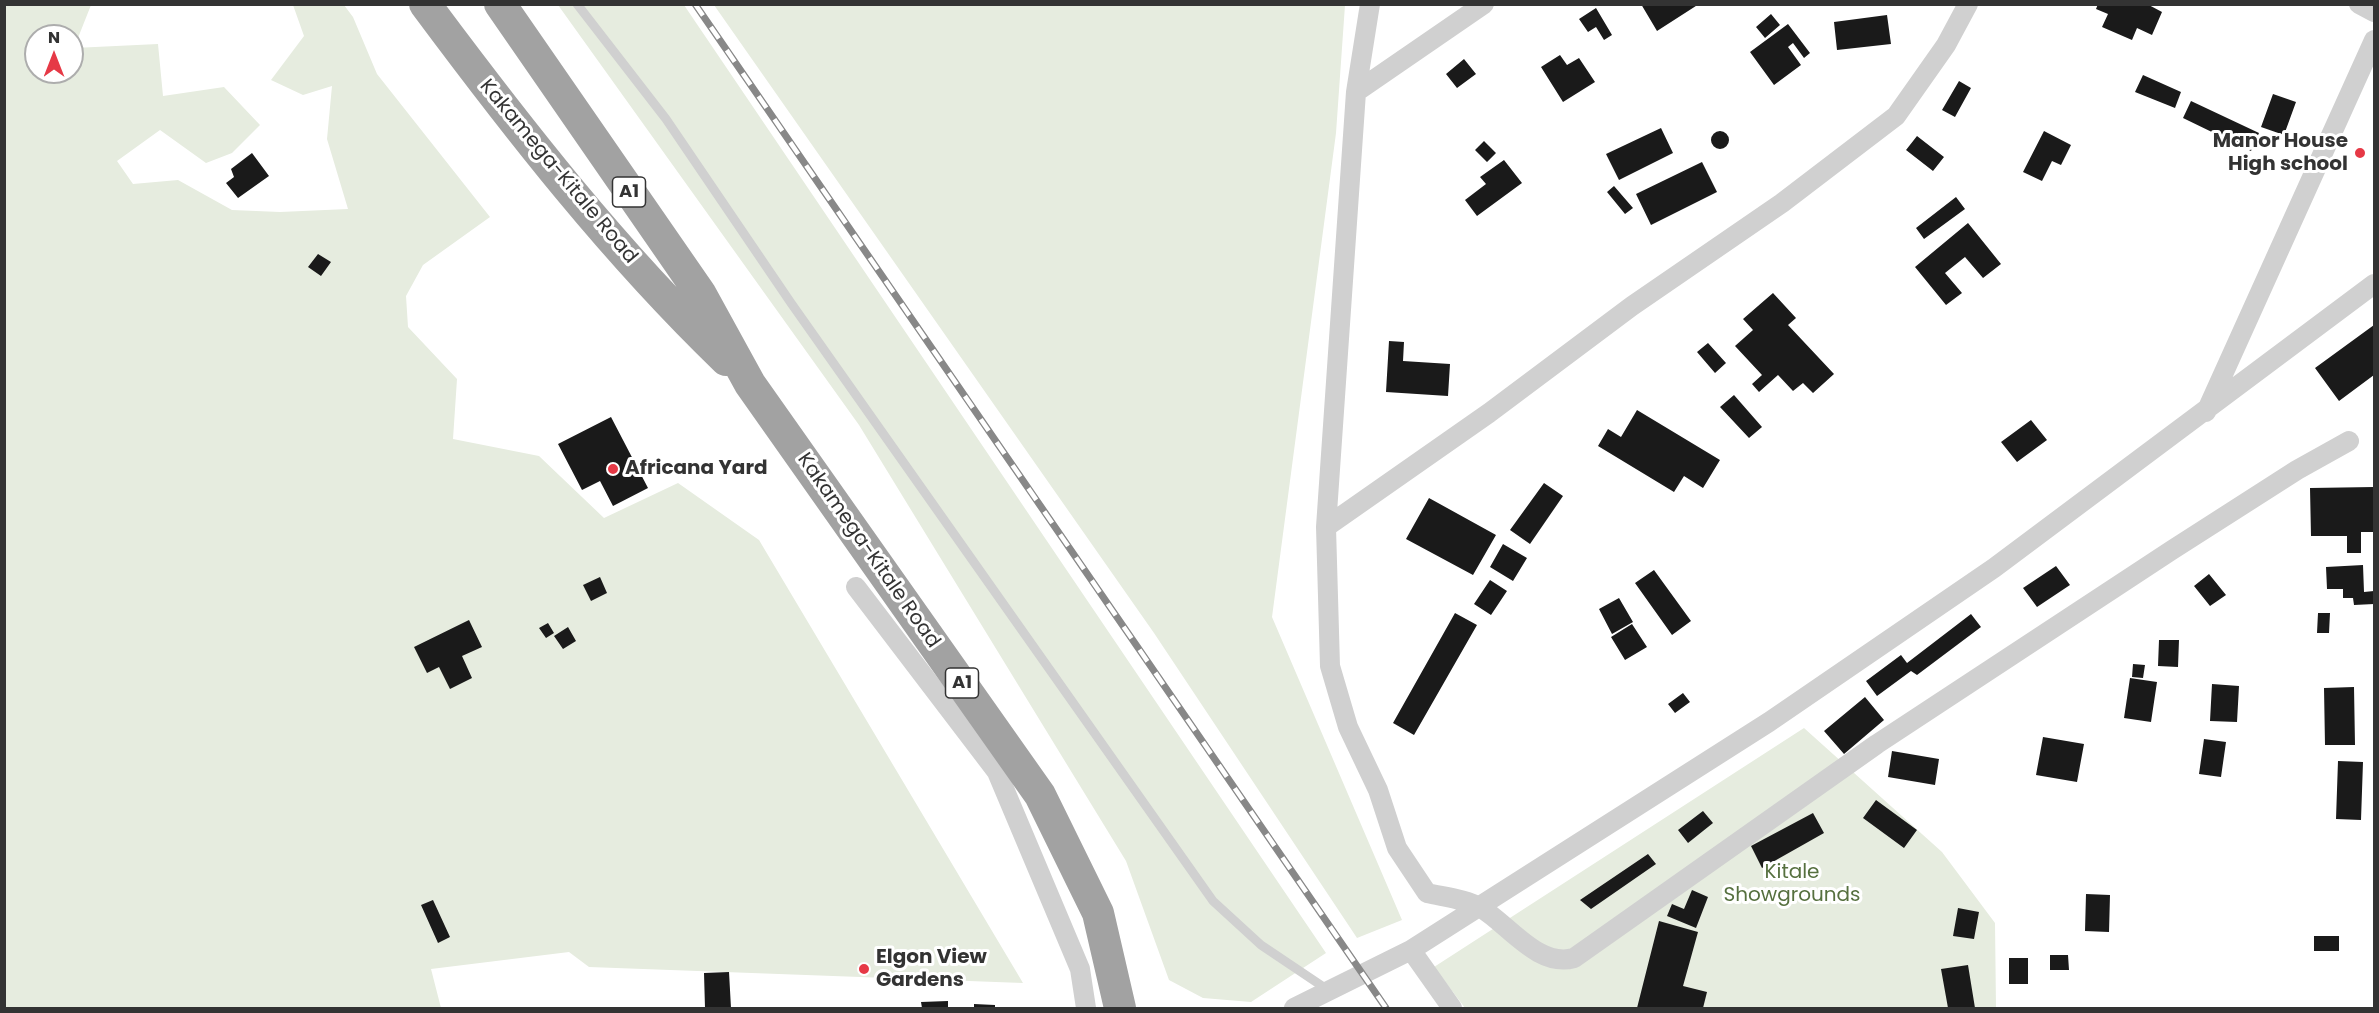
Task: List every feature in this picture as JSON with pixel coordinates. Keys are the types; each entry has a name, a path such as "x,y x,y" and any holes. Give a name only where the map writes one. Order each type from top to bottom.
{"highway":[{"name":"Kakamega-Kitale Road","path":"425,4 527,140 673,309 750,384"},
{"name":"Kakamega-Kitale Road","path":"500,4 700,293 750,384 1041,795 1098,913 1120,1008"}],"street":[{"path":"1370,4 1356,92 1326,527 1330,666 1348,727 1378,790 1397,848 1427,893 1479,906 1547,958 1561,962 1574,958 1877,744 2172,550 2297,470 2349,441"},
{"path":"1356,92 1484,4"},
{"path":"1326,527 1489,413 1632,306 1782,203 1896,116 1946,45 1968,4"},
{"path":"2359,4 2374,12"},
{"path":"2204,414 2374,40"},
{"path":"1294,1008 1331,992 1411,950 1769,722 1994,568 2204,414 2374,285"},
{"path":"856,587 997,772 1080,969 1086,1008"},
{"path":"1411,950 1452,1008"}],"lane":[{"path":"577,4 672,129 791,303 1213,901 1261,945 1331,992"}],"green space":[{"path":"5,5 91,5 83,24 24,24 24,84 84,84 84,48 158,44 163,96 224,87 260,125 232,153 206,163 160,130 117,161 133,184 178,180 232,210 280,212 348,209 327,139 332,86 303,95 271,80 304,36 293,5 344,5 353,17 377,74 490,217 423,265 406,296 408,327 457,379 453,439 539,456 604,518 678,483 759,540 1023,983 589,967 569,952 431,969 441,1008 5,1008"},
{"path":"558,5 684,5 1326,953 1251,1002 1203,998 1169,980 1126,861 859,425"},
{"path":"714,5 1345,5 1336,133 1272,617 1402,920 1357,938 1154,633"},
{"name":"Kitale Showgrounds","path":"1804,728 1942,852 1995,923 1996,1008 1465,1008 1434,967"}],"building":[{"path":"1641,4 1699,4 1657,31"},
{"path":"2098,4 2147,4 2162,12 2152,35 2137,28 2132,40 2102,27 2108,14 2096,9"},
{"path":"1596,8 1612,35 1604,40 1596,27 1588,32 1579,19"},
{"path":"1771,14 1780,25 1765,38 1756,27"},
{"path":"1887,15 1891,44 1837,50 1834,22"},
{"path":"1788,24 1810,53 1804,58 1793,43 1788,47 1801,65 1774,85 1750,52"},
{"path":"1560,55 1567,65 1579,58 1595,82 1563,102 1541,67"},
{"path":"1464,59 1476,74 1457,88 1446,74"},
{"path":"2143,75 2181,92 2175,108 2135,92"},
{"path":"1959,81 1971,88 1955,117 1942,110"},
{"path":"2273,94 2296,102 2284,135 2261,127"},
{"path":"2191,101 2259,133 2251,151 2183,118"},
{"path":"1661,128 1673,153 1619,180 1606,154"},
{"path":"1720,131 1726,134 1729,140 1726,146 1720,149 1714,146 1711,140 1714,134"},
{"path":"2044,131 2071,145 2061,165 2052,161 2042,181 2023,172"},
{"path":"1917,136 1944,157 1933,171 1906,150"},
{"path":"1484,141 1496,153 1487,162 1475,150"},
{"path":"252,153 269,176 238,198 226,183 234,177 231,169"},
{"path":"1504,160 1522,183 1477,216 1465,200 1486,184 1480,177"},
{"path":"1702,162 1717,192 1651,225 1636,194"},
{"path":"1614,186 1633,208 1625,214 1607,192"},
{"path":"1956,197 1965,209 1924,239 1916,228"},
{"path":"1968,223 2001,264 1983,278 1965,257 1945,273 1962,293 1946,305 1915,267"},
{"path":"318,254 331,262 321,276 308,267"},
{"path":"1773,293 1796,318 1788,325 1834,374 1813,393 1803,383 1793,391 1778,375 1759,392 1752,384 1762,375 1735,346 1753,330 1743,319"},
{"path":"2374,325 2374,375 2339,401 2315,368"},
{"path":"1389,341 1404,342 1403,361 1450,364 1448,396 1386,392"},
{"path":"1708,343 1726,363 1715,373 1697,352"},
{"path":"1734,395 1762,427 1749,438 1720,407"},
{"path":"1637,410 1720,460 1703,488 1684,476 1674,492 1598,446 1608,429 1621,437"},
{"path":"611,417 648,488 613,506 600,481 582,490 558,444"},
{"path":"2031,420 2047,440 2017,462 2001,442"},
{"path":"1544,483 1563,496 1530,544 1510,530"},
{"path":"2374,487 2374,532 2361,532 2361,553 2347,553 2347,536 2311,536 2310,488"},
{"path":"1429,498 1496,535 1473,575 1406,539"},
{"path":"1503,544 1527,558 1513,581 1490,567"},
{"path":"2363,565 2364,592 2374,591 2374,604 2354,605 2353,598 2343,598 2343,589 2327,589 2326,567"},
{"path":"2056,566 2070,585 2037,607 2023,588"},
{"path":"1654,570 1691,621 1672,635 1635,583"},
{"path":"2209,574 2226,595 2210,606 2194,586"},
{"path":"600,577 607,593 591,601 583,585"},
{"path":"1490,580 1507,591 1491,615 1474,604"},
{"path":"1619,598 1633,622 1612,634 1599,609"},
{"path":"1455,613 1477,625 1414,735 1393,723"},
{"path":"2318,613 2330,613 2329,633 2317,633"},
{"path":"1971,614 1981,627 1917,675 1911,671 1877,696 1866,681 1901,655 1907,663"},
{"path":"469,620 482,647 462,656 472,678 450,689 439,667 427,673 414,647"},
{"path":"548,623 554,633 546,638 539,628"},
{"path":"1632,624 1647,647 1625,660 1611,637"},
{"path":"568,627 576,641 563,649 554,636"},
{"path":"2159,640 2179,640 2178,667 2158,666"},
{"path":"2133,664 2145,665 2143,678 2132,677"},
{"path":"2130,678 2157,682 2151,722 2124,718"},
{"path":"2212,684 2239,686 2237,722 2210,721"},
{"path":"2354,687 2355,745 2325,745 2324,688"},
{"path":"1683,693 1690,702 1675,713 1668,704"},
{"path":"1865,697 1884,720 1844,754 1824,731"},
{"path":"2043,737 2084,744 2077,782 2036,775"},
{"path":"2204,739 2226,742 2221,777 2199,774"},
{"path":"1892,751 1939,759 1935,785 1888,777"},
{"path":"2338,761 2363,762 2361,820 2336,819"},
{"path":"1876,800 1917,830 1904,848 1863,818"},
{"path":"1703,811 1713,823 1688,843 1678,830"},
{"path":"1813,813 1824,833 1762,868 1751,846"},
{"path":"1648,854 1656,864 1591,909 1580,900"},
{"path":"1692,890 1708,897 1696,928 1667,916 1672,904 1684,909"},
{"path":"2086,894 2110,895 2109,932 2085,931"},
{"path":"433,900 450,937 438,943 421,905"},
{"path":"1958,908 1979,912 1974,939 1953,936"},
{"path":"1659,921 1698,932 1683,986 1707,992 1703,1008 1637,1008"},
{"path":"2314,936 2339,936 2339,951 2314,951"},
{"path":"2050,955 2068,955 2069,970 2050,970"},
{"path":"2009,958 2028,958 2028,984 2009,984"},
{"path":"1968,965 1975,1008 1948,1008 1941,969"},
{"path":"729,972 731,1008 705,1008 704,973"},
{"path":"948,1001 948,1008 922,1008 921,1002"},
{"path":"974,1004 995,1005 995,1008 974,1008"}],"railway":[{"path":"695,4 1386,1008"}],"place":[{"name":"Manor House High school","path":"2360,153"},
{"name":"Africana Yard","path":"613,469"},
{"name":"Elgon View Gardens","path":"864,969"}]}
